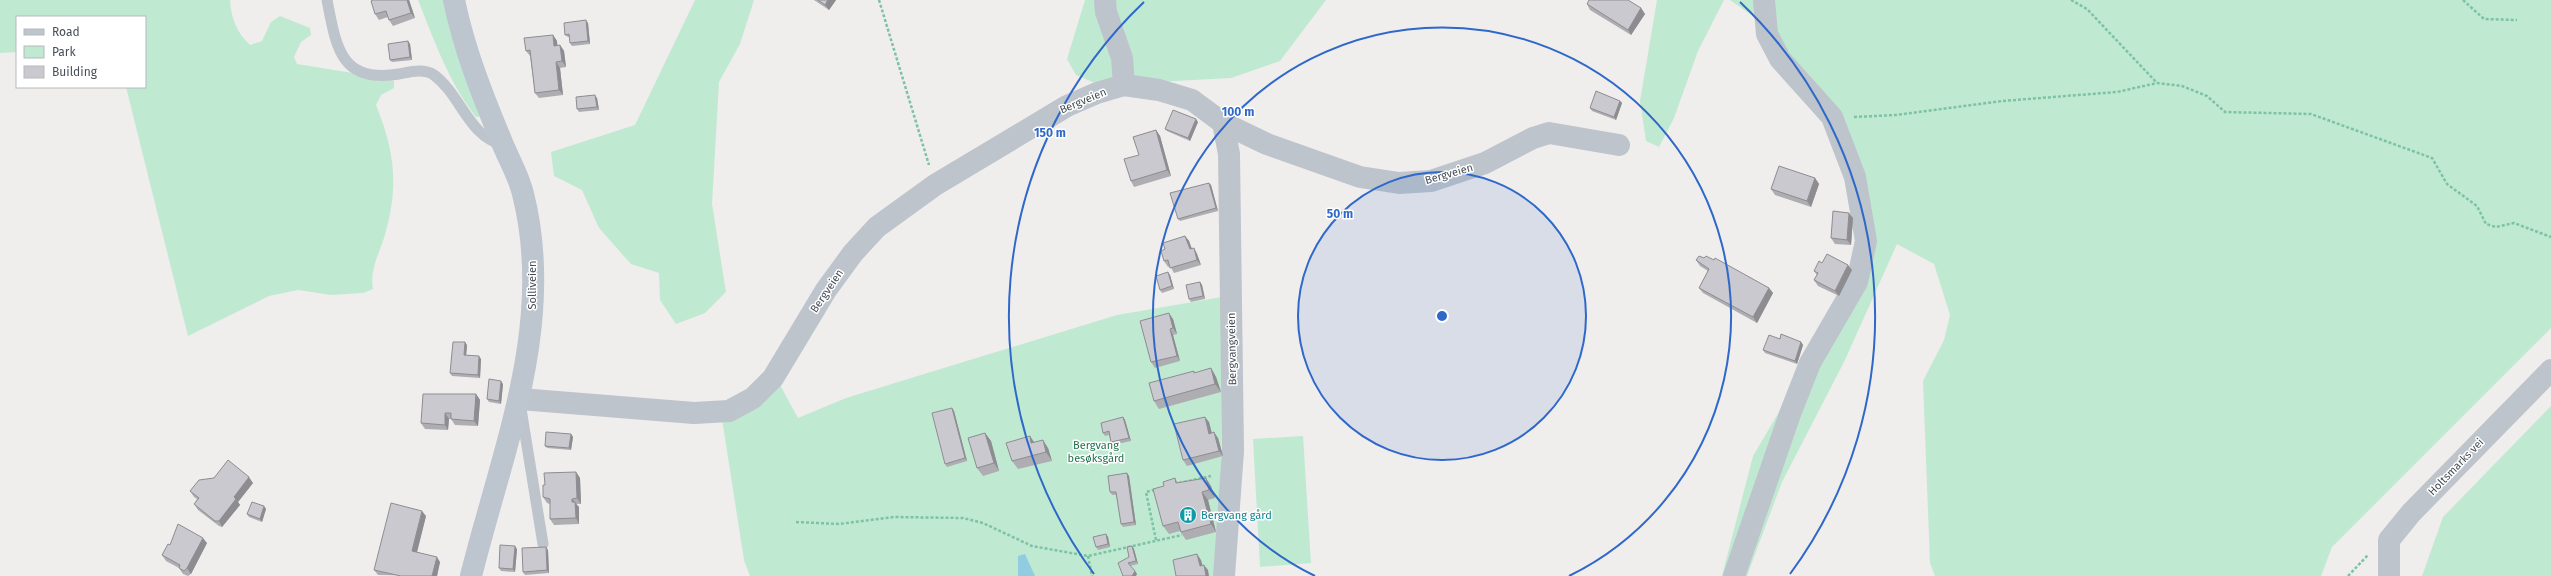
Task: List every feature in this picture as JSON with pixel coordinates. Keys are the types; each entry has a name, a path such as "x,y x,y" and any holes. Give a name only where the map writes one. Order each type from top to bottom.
{"street":[{"name":"Solliveien","path":"454,0 463,42 503,146 523,192 532,244 533,304 520,399 471,576"},
{"path":"1105,0 1106,12 1122,58 1124,85"},
{"path":"1734,576 1793,406 1810,362 1857,282 1866,242 1855,177 1832,117 1780,59 1767,34 1764,0"},
{"name":"Bergveien","path":"520,399 694,413 729,411 753,398 773,378 826,290 853,253 877,227 935,185 1067,106 1097,93 1124,85 1159,90 1192,100 1223,123 1267,144 1360,177 1399,184 1431,181 1485,163 1533,138 1549,133 1619,145"},
{"name":"Bergvangveien","path":"1223,123 1229,154 1232,473 1224,576"},
{"name":"Holtsmarks vei","path":"2389,576 2389,540 2411,513 2551,370"}],"lane":[{"path":"327,0 339,50 352,68 371,75 409,71 432,74 441,81 481,134 491,142 503,146"},
{"path":"520,399 543,544"}],"path":[{"path":"879,0 935,185"},
{"path":"2071,0 2087,9 2157,83"},
{"path":"2463,0 2484,19 2517,20"},
{"path":"1832,117 1896,116 2002,101 2117,92 2157,83 2182,86 2207,96 2225,112 2311,114 2432,158 2447,184 2477,206 2486,224 2496,227 2514,223 2551,237"},
{"path":"1174,484 1202,477 1232,473"},
{"path":"1156,540 1146,492 1160,488"},
{"path":"796,522 839,524 894,517 963,518 983,523 1032,546 1088,556 1182,535"},
{"path":"1088,556 1092,576"}],"green space":[{"path":"0,0 230,0 232,13 238,30 250,45 262,41 271,22 280,16 310,28 311,35 301,42 294,57 297,64 359,74 378,81 394,81 394,88 381,95 376,105 391,152 393,182 390,214 374,267 372,281 373,289 363,293 331,295 298,290 269,296 188,336 126,88 146,88 146,16 16,16 16,52 0,53"},
{"path":"418,0 448,0 480,117 476,117 466,104 450,76 436,46"},
{"path":"695,0 754,0 740,44 719,82 712,204 726,292 705,313 676,324 660,300 659,273 631,264 599,228 582,190 554,176 551,152 635,125"},
{"path":"1085,0 1326,0 1280,61 1231,78 1100,85 1076,75 1067,59"},
{"path":"1657,0 1724,0 1698,51 1674,118 1659,147 1646,141 1640,101"},
{"path":"1730,0 2551,0 2551,328 2332,547 2321,576 1935,576 1930,563 1923,381 1944,340 1950,315 1934,264 1897,244 1845,360 1782,482 1747,576 1722,576 1753,456 1826,332 1861,244 1842,138 1757,19"},
{"name":"Bergvang besøksgård","path":"1222,297 1221,576 750,576 744,560 722,419 779,383 798,418 846,398 1117,315"},
{"path":"2551,406 2551,576 2422,576 2443,517"},
{"path":"1303,436 1311,563 1260,567 1253,439"}],"water":[{"path":"1025,554 1035,576 1018,576 1018,556"}],"building":[{"path":"407,0 411,13 389,20 386,11 375,14 371,1"},
{"path":"818,0 828,0 825,5"},
{"path":"1589,0 1628,0 1641,8 1628,30 1587,4"},
{"path":"586,20 588,41 570,43 569,34 565,35 564,23"},
{"path":"553,35 554,46 560,45 562,61 556,62 559,90 535,93 530,50 526,51 524,38"},
{"path":"408,41 410,57 390,60 388,44"},
{"path":"1596,91 1620,101 1614,117 1590,108"},
{"path":"595,95 597,107 577,109 576,97"},
{"path":"1173,110 1196,119 1188,138 1165,129"},
{"path":"1156,130 1167,170 1131,181 1124,159 1139,155 1133,137"},
{"path":"1779,166 1815,178 1807,201 1771,189"},
{"path":"1209,183 1216,208 1178,219 1170,193"},
{"path":"1833,211 1849,213 1847,240 1831,238"},
{"path":"1185,236 1190,249 1194,248 1197,260 1170,268 1168,260 1164,261 1161,251 1165,249 1163,243"},
{"path":"1827,254 1848,265 1835,291 1814,280 1818,273 1814,271 1819,261 1822,263"},
{"path":"1699,256 1704,258 1706,256 1714,260 1715,258 1769,288 1753,317 1699,288 1709,269 1696,260"},
{"path":"1168,272 1172,286 1160,290 1156,276"},
{"path":"1200,282 1203,296 1189,299 1186,285"},
{"path":"1169,313 1173,328 1170,329 1177,356 1151,362 1140,321"},
{"path":"1781,334 1801,342 1795,361 1763,350 1769,335 1780,339"},
{"path":"453,342 465,342 464,355 479,356 478,375 450,373"},
{"path":"1211,368 1215,384 1154,401 1149,383"},
{"path":"489,379 501,381 499,401 487,399"},
{"path":"423,394 476,394 474,421 451,419 451,413 445,413 445,425 421,423"},
{"path":"952,408 965,458 945,464 932,413"},
{"path":"1123,417 1129,438 1111,442 1109,431 1103,433 1101,423"},
{"path":"1205,417 1209,434 1214,432 1219,451 1183,460 1174,424"},
{"path":"546,432 571,434 569,448 545,446"},
{"path":"985,433 994,463 977,468 968,438"},
{"path":"1030,436 1031,443 1043,440 1046,452 1012,461 1006,443"},
{"path":"228,460 249,477 234,497 236,499 219,521 215,521 194,504 199,498 190,491 199,480 214,478"},
{"path":"576,472 577,498 572,499 572,502 575,502 576,518 550,519 550,499 543,497 543,485 545,485 544,473"},
{"path":"1127,473 1134,522 1121,524 1116,492 1110,492 1108,476"},
{"name":"Bergvang gård","path":"1175,478 1176,483 1206,478 1209,490 1202,492 1211,524 1181,532 1178,522 1163,526 1153,489 1164,486 1163,482"},
{"path":"252,502 264,506 260,519 247,514"},
{"path":"391,503 422,511 412,551 437,557 432,576 401,576 374,570"},
{"path":"178,524 203,538 184,571 179,568 180,565 162,555 168,544 170,545"},
{"path":"1106,534 1108,544 1096,547 1093,537"},
{"path":"500,545 515,546 513,569 499,568"},
{"path":"1132,546 1136,561 1128,563 1135,571 1132,576 1123,576 1118,563 1129,557 1127,547"},
{"path":"546,547 547,570 523,572 522,548"},
{"path":"1197,554 1200,566 1204,565 1206,576 1176,576 1173,560"}],"place":[{"name":"Bergvang gård","path":"1188,515"}]}
